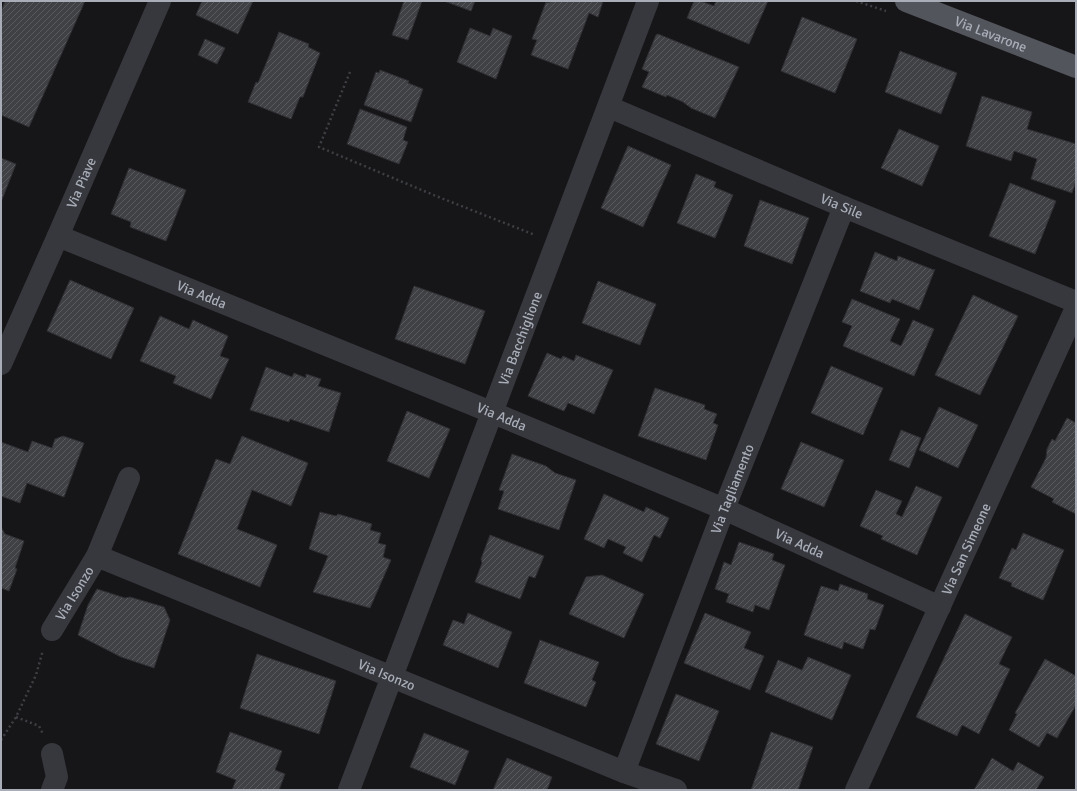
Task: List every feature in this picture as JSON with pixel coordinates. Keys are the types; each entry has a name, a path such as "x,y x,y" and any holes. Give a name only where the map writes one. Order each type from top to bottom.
{"main road":[{"name":"Via Lavarone","path":"906,1 1076,67"}],"street":[{"name":"Via Piave","path":"1,364 160,1"},
{"name":"Via Bacchiglione","path":"349,790 648,1"},
{"name":"Via Sile","path":"609,107 844,207 1076,302"},
{"name":"Via Tagliamento","path":"624,772 724,509 844,207"},
{"name":"Via Adda","path":"58,236 491,412 724,509 940,607"},
{"name":"Via San Simeone","path":"856,790 1076,308"},
{"name":"Via Isonzo","path":"52,630 97,556 129,478"},
{"name":"Via Isonzo","path":"97,556 624,772 676,790"},
{"path":"52,754 57,777 52,790"}],"path":[{"path":"350,72 319,147 436,196 539,236"},
{"path":"1,740 16,717 36,675 45,639 52,630"},
{"path":"16,717 39,726 52,754"}],"building":[{"path":"5,1 85,1 29,127 1,115 1,12"},
{"path":"202,1 253,1 238,34 196,15"},
{"path":"404,1 422,1 408,40 392,35"},
{"path":"444,1 475,1 471,11"},
{"path":"550,1 603,1 598,17 589,13 568,69 531,55 537,40 532,39 546,2 549,3"},
{"path":"694,1 701,1 714,6 716,1 768,1 749,44 687,18"},
{"path":"802,17 857,39 835,93 781,71"},
{"path":"470,28 490,36 493,28 512,36 496,79 457,62"},
{"path":"279,32 309,44 308,47 320,53 303,97 300,97 291,119 248,102 256,82 258,83"},
{"path":"658,34 739,67 715,118 691,108 683,102 667,95 666,97 642,87 649,72 642,69 656,35"},
{"path":"205,39 225,48 217,64 198,55"},
{"path":"900,51 957,73 941,114 885,92"},
{"path":"380,70 409,81 408,83 423,89 411,122 364,105 376,72 379,73"},
{"path":"982,96 1032,112 1027,129 1076,144 1076,181 1072,193 1031,179 1037,159 1014,151 1011,161 966,146"},
{"path":"360,109 407,127 403,140 408,142 399,164 347,144"},
{"path":"899,129 939,146 922,186 881,168"},
{"path":"628,146 671,165 643,227 601,208"},
{"path":"1,158 16,164 1,202"},
{"path":"129,168 186,190 166,241 130,227 131,222 111,214"},
{"path":"696,174 716,182 714,187 733,195 715,238 677,223"},
{"path":"1010,183 1056,201 1035,254 989,236"},
{"path":"760,200 809,218 792,264 744,246"},
{"path":"875,252 897,261 898,256 934,270 935,269 919,310 892,299 890,303 860,291"},
{"path":"70,280 134,308 111,359 47,331"},
{"path":"598,281 656,304 640,345 582,323"},
{"path":"414,286 485,311 465,364 395,339"},
{"path":"973,295 1018,316 980,395 935,375"},
{"path":"852,299 900,319 890,341 901,346 913,320 934,329 914,376 843,346 852,326 842,322"},
{"path":"160,316 189,329 193,320 228,336 220,356 229,359 211,399 173,383 176,376 140,361"},
{"path":"547,353 561,359 563,356 574,361 576,355 613,370 594,414 568,403 564,411 528,396"},
{"path":"831,366 883,388 863,435 811,413"},
{"path":"266,367 292,377 294,373 306,378 306,374 321,379 318,386 341,393 329,432 290,419 289,422 250,410"},
{"path":"655,388 705,405 704,409 717,414 713,423 718,425 706,460 638,436"},
{"path":"939,407 978,425 958,468 919,450"},
{"path":"407,411 450,429 429,478 387,461"},
{"path":"1067,418 1076,423 1076,514 1052,502 1054,499 1031,487 1046,458 1047,449 1052,439 1055,441"},
{"path":"901,430 921,438 909,468 889,460"},
{"path":"63,436 84,443 64,497 27,483 20,503 1,496 1,442 28,452 32,441 52,448 55,439"},
{"path":"242,436 308,463 291,506 252,490 237,529 277,545 260,587 178,554 216,459 230,464"},
{"path":"801,442 844,460 824,507 781,489"},
{"path":"512,454 546,466 555,473 576,480 559,530 498,509 504,491 499,490"},
{"path":"916,486 942,497 917,555 881,539 883,536 860,526 876,490 902,501 896,514 902,517"},
{"path":"604,494 644,512 646,507 669,518 660,538 654,535 642,562 623,553 626,547 608,539 604,548 584,539"},
{"path":"320,512 336,516 338,514 372,524 370,530 381,533 378,543 386,545 383,557 391,560 370,608 313,592 328,556 309,549"},
{"path":"1,527 5,534 24,541 15,568 17,569 9,591 1,588"},
{"path":"1023,533 1064,550 1043,600 1011,586 1012,583 999,578 1012,548 1016,550"},
{"path":"490,535 544,556 535,578 529,576 520,599 475,582 482,563 481,559"},
{"path":"739,542 774,554 772,560 785,565 769,610 755,605 753,612 726,602 729,594 715,589 724,562 731,565"},
{"path":"602,575 644,594 624,638 569,614 586,577"},
{"path":"840,584 868,594 867,599 884,605 875,630 870,629 863,649 844,642 842,649 804,635 821,586 838,591"},
{"path":"97,589 125,598 130,597 164,607 170,620 154,668 121,657 78,635 88,605"},
{"path":"468,613 512,632 498,668 443,645 453,620 464,624"},
{"path":"705,613 751,632 744,648 764,656 750,690 684,663"},
{"path":"965,614 1012,637 999,664 1010,669 979,734 962,725 957,736 916,717"},
{"path":"540,640 599,662 592,680 596,682 586,707 524,683"},
{"path":"257,654 336,681 319,734 240,708"},
{"path":"808,657 851,675 832,720 765,692 778,660 802,670"},
{"path":"1045,659 1076,676 1076,705 1057,738 1047,733 1039,747 1009,730 1017,714 1015,713"},
{"path":"676,694 719,711 699,761 656,744"},
{"path":"230,732 282,751 275,770 285,774 279,790 232,790 236,780 216,772"},
{"path":"771,732 813,747 798,790 751,790"},
{"path":"424,733 469,751 455,785 410,767"},
{"path":"507,758 552,777 547,790 493,790"},
{"path":"992,758 1013,771 1018,762 1044,777 1036,790 974,790"}]}
